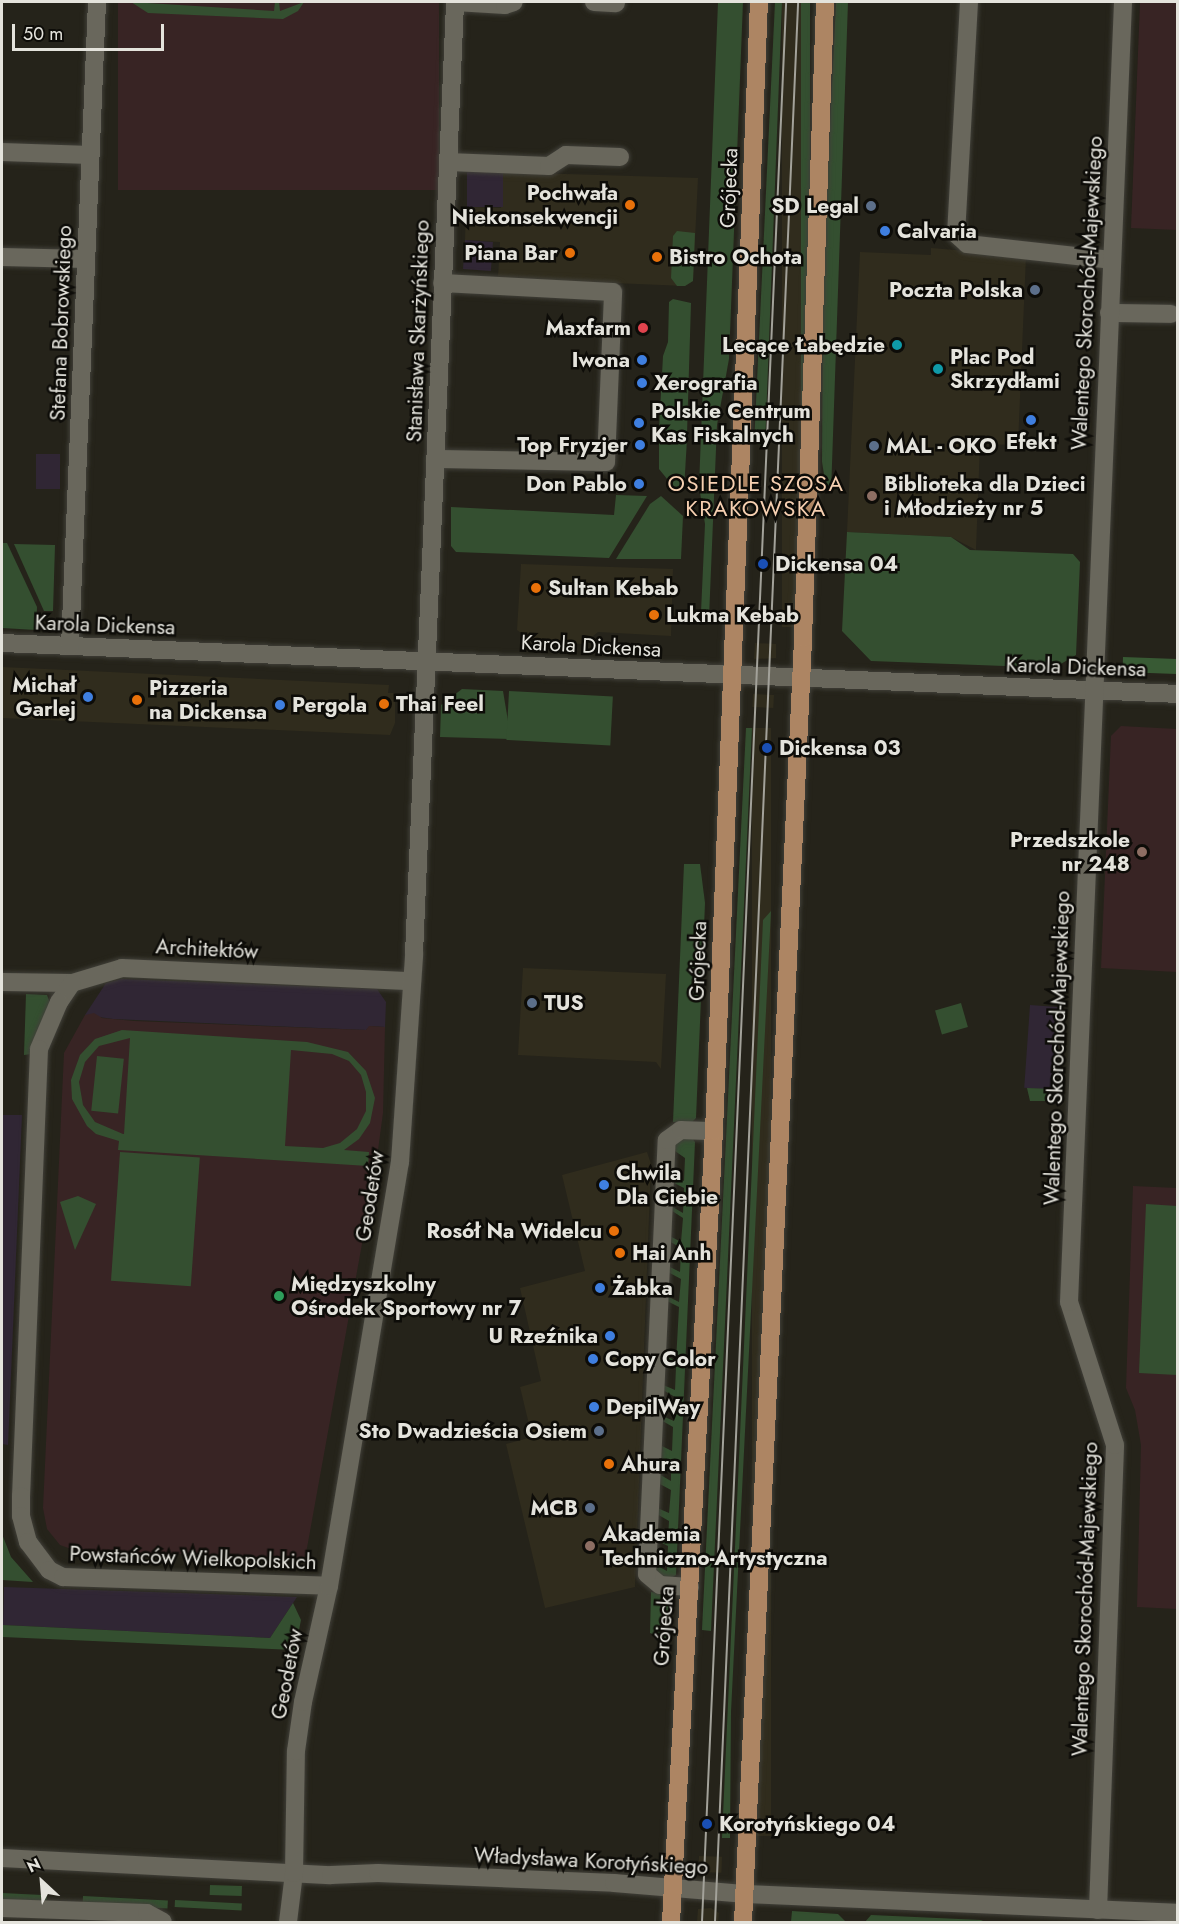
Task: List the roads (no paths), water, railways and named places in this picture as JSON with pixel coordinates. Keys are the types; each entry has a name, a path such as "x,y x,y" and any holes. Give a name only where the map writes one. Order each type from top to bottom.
{"main road":[{"name":"Grójecka","path":"672,1923 714,1131 759,2"},
{"path":"743,1923 801,678 825,2"}],"street":[{"name":"Stefana Bobrowskiego","path":"70,646 97,2"},
{"path":"455,2 505,5 514,2"},
{"name":"Stanisława Skarżyńskiego","path":"427,662 455,2"},
{"path":"594,2 616,3"},
{"path":"969,2 956,234 968,244 1111,260"},
{"name":"Walentego Skorochód-Majewskiego","path":"1098,1910 1115,1445 1069,1302 1095,690 1108,313 1123,2"},
{"path":"2,152 90,155"},
{"path":"448,162 549,166 566,155 620,157"},
{"path":"2,256 86,259"},
{"path":"435,459 606,462 614,292 442,283"},
{"path":"1108,313 1171,315"},
{"name":"Karola Dickensa","path":"2,643 1178,694"},
{"name":"Geodetów","path":"288,1923 294,1873 296,1751 329,1586 400,1162 412,981 427,662"},
{"name":"Architektów","path":"2,982 72,983 122,968 412,981"},
{"name":"Powstańców Wielkopolskich","path":"72,983 59,1002 39,1049 21,1496 23,1532 40,1561 63,1577 329,1586"},
{"path":"690,1587 660,1585 647,1574 667,1140 681,1130 714,1131"},
{"name":"Władysława Korotyńskiego","path":"2,1858 294,1873 673,1887 744,1894 1178,1912"},
{"path":"2,1908 147,1913 163,1923"}],"tram line":[{"path":"702,1922 786,2"},
{"path":"715,1922 798,2"}],"place":[{"name":"Pochwała Niekonsekwencji","path":"630,205"},
{"name":"SD Legal","path":"871,206"},
{"name":"Calvaria","path":"885,231"},
{"name":"Piana Bar","path":"570,253"},
{"name":"Bistro Ochota","path":"657,257"},
{"name":"Poczta Polska","path":"1035,290"},
{"name":"Maxfarm","path":"643,328"},
{"name":"Lecące Łabędzie","path":"897,345"},
{"name":"Iwona","path":"642,360"},
{"name":"Plac Pod Skrzydłami","path":"938,369"},
{"name":"Xerografia","path":"642,383"},
{"name":"Efekt","path":"1031,420"},
{"name":"Polskie Centrum Kas Fiskalnych","path":"639,423"},
{"name":"Top Fryzjer","path":"640,445"},
{"name":"MAL - OKO","path":"874,446"},
{"name":"Don Pablo","path":"639,484"},
{"name":"Biblioteka dla Dzieci i Młodzieży nr 5","path":"872,496"},
{"name":"Dickensa 04","path":"763,564"},
{"name":"Sultan Kebab","path":"536,588"},
{"name":"Lukma Kebab","path":"654,615"},
{"name":"Michał Garlej","path":"88,697"},
{"name":"Pizzeria na Dickensa","path":"137,700"},
{"name":"Thai Feel","path":"384,704"},
{"name":"Pergola","path":"280,705"},
{"name":"Dickensa 03","path":"767,748"},
{"name":"Przedszkole nr 248","path":"1142,852"},
{"name":"TUS","path":"532,1003"},
{"name":"Chwila Dla Ciebie","path":"604,1185"},
{"name":"Rosół Na Widelcu","path":"614,1231"},
{"name":"Hai Anh","path":"620,1253"},
{"name":"Żabka","path":"600,1288"},
{"name":"Międzyszkolny Ośrodek Sportowy nr 7","path":"279,1296"},
{"name":"U Rzeźnika","path":"610,1336"},
{"name":"Copy Color","path":"593,1359"},
{"name":"DepilWay","path":"594,1407"},
{"name":"Sto Dwadzieścia Osiem","path":"599,1431"},
{"name":"Ahura","path":"609,1464"},
{"name":"MCB","path":"590,1508"},
{"name":"Akademia Techniczno-Artystyczna","path":"590,1546"},
{"name":"Korotyńskiego 04","path":"707,1824"}],"district":[{"name":"OSIEDLE SZOSA KRAKOWSKA","path":"756,496"}]}
